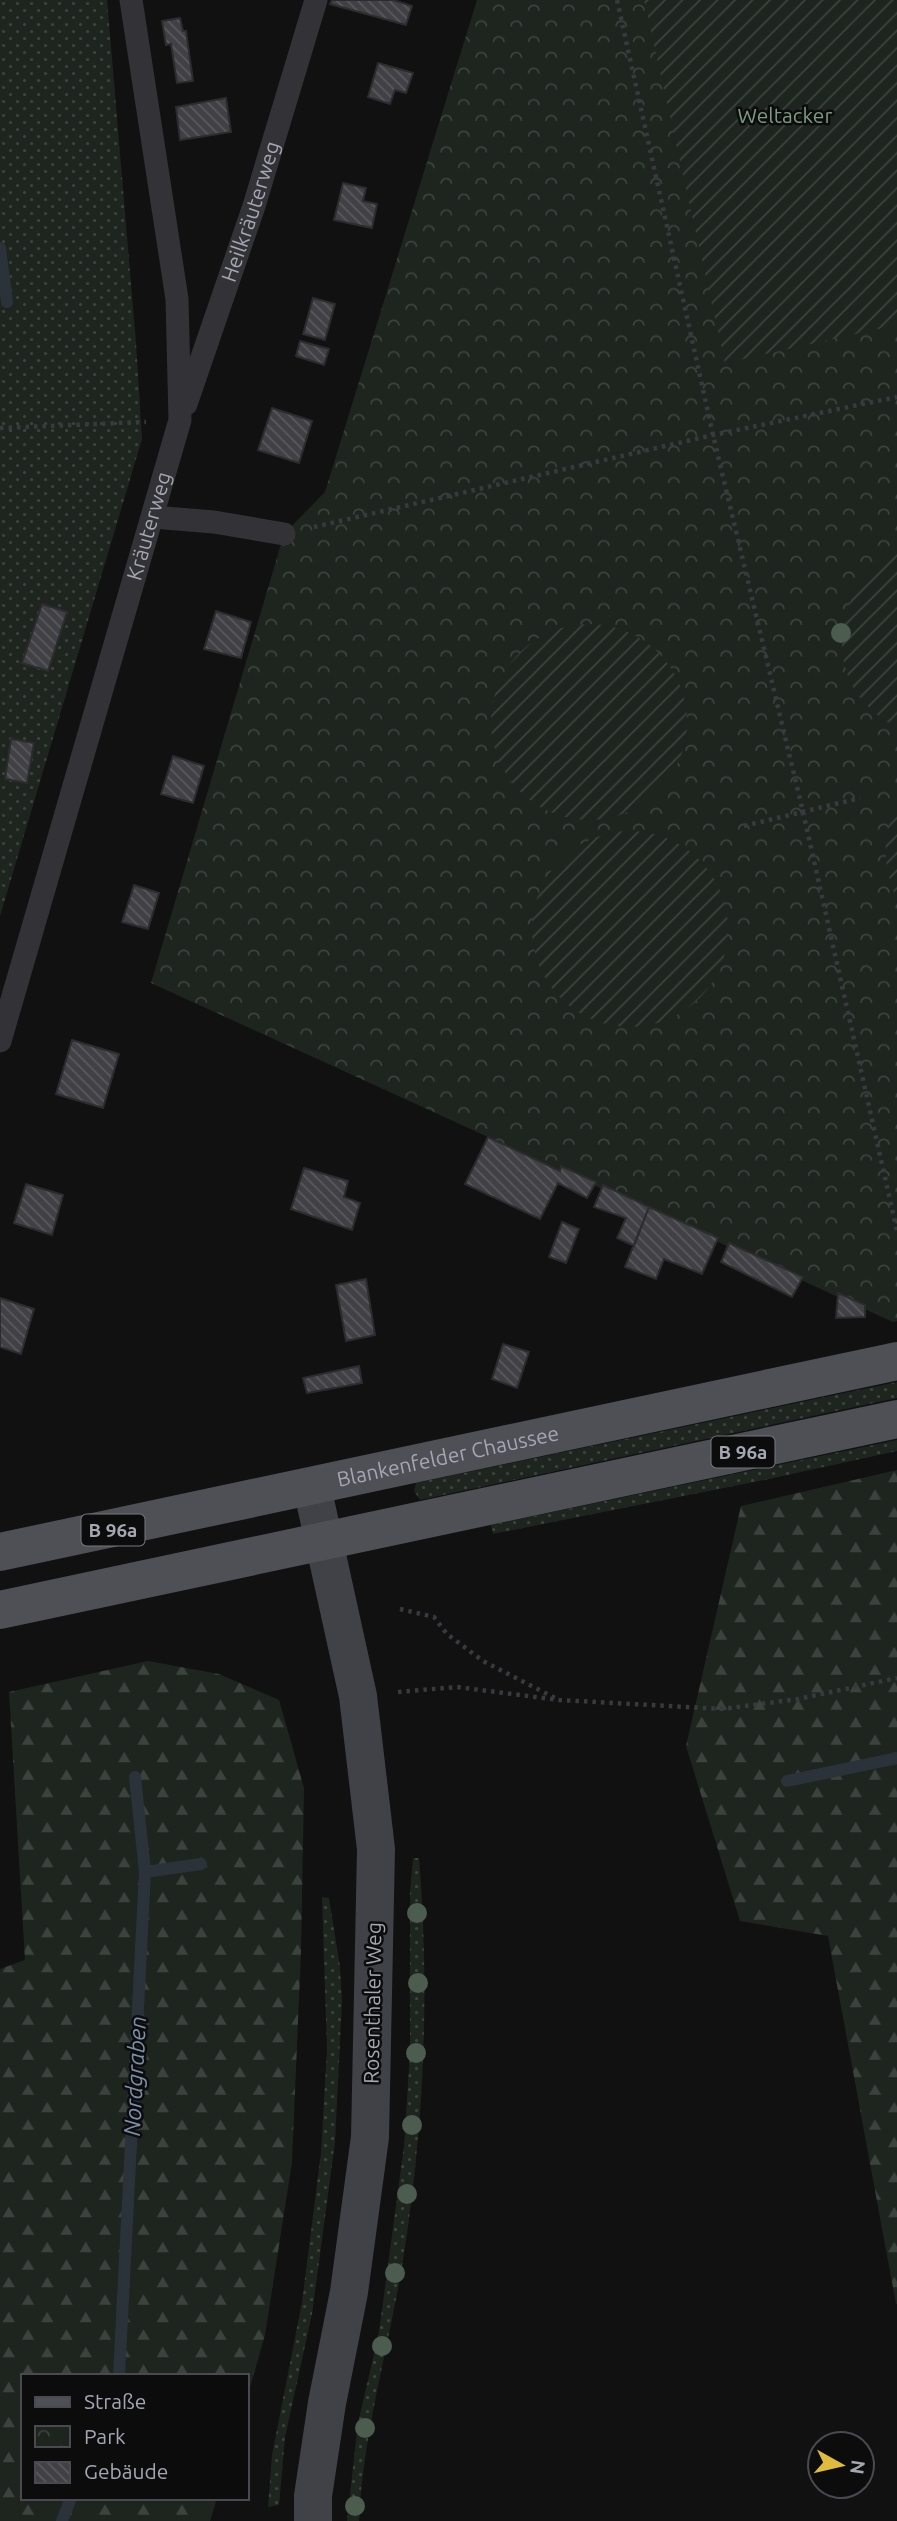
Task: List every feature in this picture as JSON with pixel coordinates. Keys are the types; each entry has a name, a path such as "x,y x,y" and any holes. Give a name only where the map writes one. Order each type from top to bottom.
{"main road":[{"name":"Blankenfelder Chaussee","path":"6,1551 897,1361"},
{"name":"B 96a","path":"12,1608 897,1419"},
{"name":"Rosenthaler Weg","path":"312,1487 358,1696 376,1849 370,2137 349,2292 327,2403 315,2483 313,2521"}],"lane":[{"name":"Kräuterweg","path":"0,1041 180,421 177,299 131,0"},
{"name":"Heilkräuterweg","path":"180,421 254,206 316,0"},
{"path":"153,517 214,522 284,534"}],"path":[{"path":"617,0 713,435 803,812 897,1231"},
{"path":"284,534 713,435 897,397"},
{"path":"0,428 180,421"},
{"path":"744,826 860,798"},
{"path":"400,1609 434,1617 447,1634 483,1661 559,1700"},
{"path":"358,1696 457,1687 559,1700 723,1709 798,1699 897,1678"}],"green space":[{"path":"0,0 107,0 142,439 0,916"},
{"path":"477,0 897,0 897,1321 893,1322 151,983 284,534 325,492"},
{"name":"Weltacker","path":"644,0 897,0 897,325 725,363"},
{"path":"897,552 897,728 875,713 856,692 847,673 842,633 846,613 865,577 879,563"},
{"path":"589,624 626,632 658,653 679,685 687,722 679,759 658,791 626,812 589,820 552,812 520,791 499,759 491,722 499,685 520,653 552,632"},
{"path":"897,807 897,900 889,878 886,841"},
{"path":"630,831 667,839 699,860 720,892 728,929 720,966 699,998 667,1019 630,1027 593,1019 561,998 540,966 532,929 540,892 561,860 593,839"},
{"path":"897,1382 897,1398 420,1500 414,1491 416,1483"},
{"path":"897,1440 897,1451 769,1479 493,1534 491,1525"},
{"path":"897,1470 896,2304 828,1936 740,1921 686,1746 741,1506"},
{"path":"148,1661 219,1674 279,1700 304,1788 301,1951 292,2162 265,2335 248,2394 248,2374 21,2374 21,2500 216,2500 210,2521 0,2521 0,1969 25,1960 9,1692"},
{"path":"413,1858 419,1858 424,1959 423,2060 416,2160 403,2260 371,2423 359,2521 347,2521 358,2423 379,2332 404,2146 410,2052 410,1892"},
{"path":"322,1897 329,1898 340,1967 342,2001 335,2142 312,2314 285,2437 279,2505 268,2507 272,2455 302,2302 321,2153 327,2049"}],"building":[{"path":"332,0 393,0 412,6 406,25 330,4"},
{"path":"180,18 183,31 186,31 193,81 177,83 171,44 166,45 162,21"},
{"path":"378,63 413,73 406,93 395,90 390,104 368,97"},
{"path":"226,98 231,132 180,140 176,107"},
{"path":"343,183 366,188 363,201 377,204 372,228 334,220"},
{"path":"313,298 335,304 325,340 303,334"},
{"path":"300,341 329,349 324,365 296,356"},
{"path":"272,408 312,421 299,463 258,450"},
{"path":"42,604 67,612 48,671 22,663"},
{"path":"216,611 251,622 241,658 204,649"},
{"path":"11,739 34,743 27,783 5,779"},
{"path":"173,756 204,766 193,803 161,794"},
{"path":"134,885 159,893 148,929 122,922"},
{"path":"72,1040 119,1054 103,1108 56,1094"},
{"path":"488,1137 560,1171 561,1166 596,1182 587,1198 558,1183 540,1219 465,1184"},
{"path":"304,1168 348,1181 344,1197 360,1203 352,1230 291,1209"},
{"path":"26,1184 63,1195 52,1235 14,1223"},
{"path":"603,1185 649,1207 634,1246 617,1238 626,1218 594,1207"},
{"path":"649,1207 718,1238 702,1274 664,1259 656,1279 625,1267"},
{"path":"562,1222 579,1229 566,1263 549,1257"},
{"path":"729,1243 803,1277 792,1297 721,1262"},
{"path":"366,1279 375,1335 346,1341 336,1285"},
{"path":"838,1293 865,1305 865,1317 836,1318"},
{"path":"0,1298 34,1309 21,1354 0,1347"},
{"path":"503,1344 529,1352 517,1388 492,1379"},
{"path":"359,1366 362,1383 307,1393 303,1378"}],"waterway":[{"name":"Nordgraben","path":"0,248 7,302"},
{"path":"787,1781 897,1758"},
{"name":"Nordgraben","path":"119,2374 145,1872 135,1777"},
{"path":"145,1872 201,1864"},
{"name":"Nordgraben","path":"62,2521 70,2500"}]}
